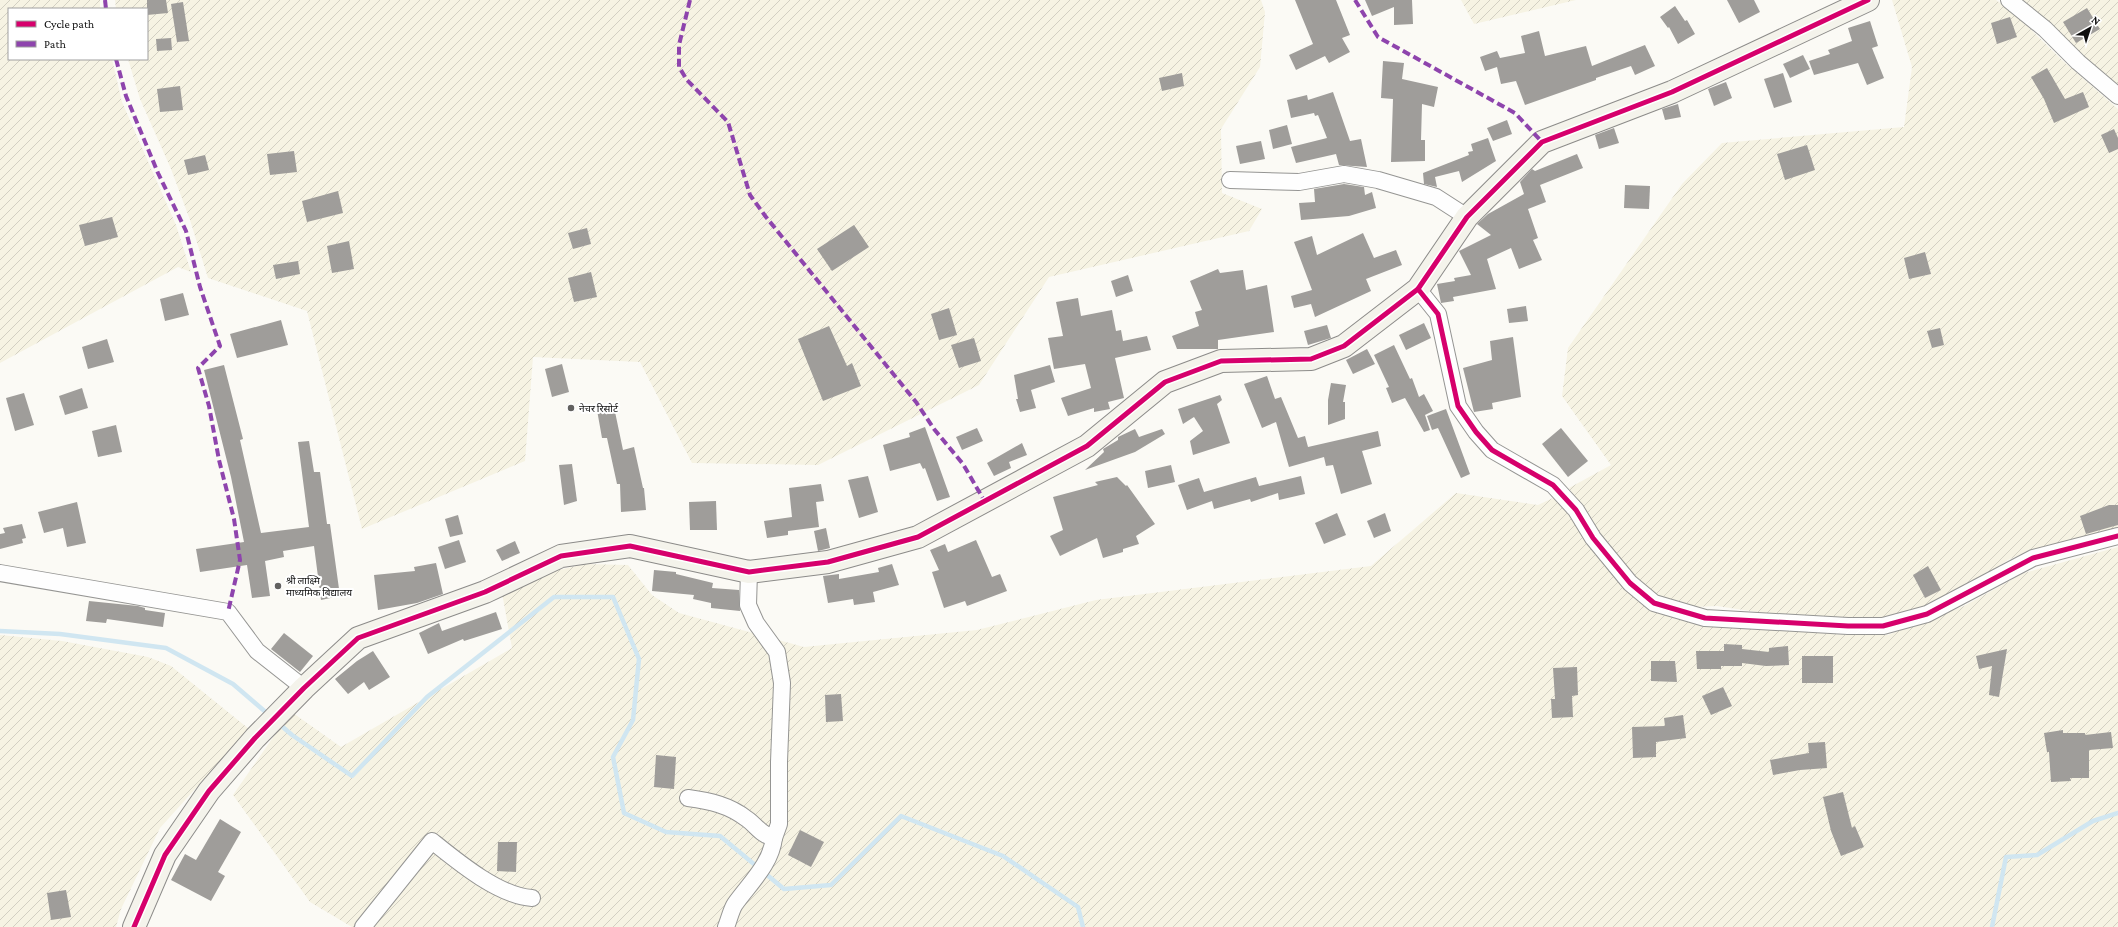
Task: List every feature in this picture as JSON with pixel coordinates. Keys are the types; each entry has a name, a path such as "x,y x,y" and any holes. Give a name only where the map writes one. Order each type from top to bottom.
{"street":[{"path":"134,927 165,855 209,791 255,738 300,692 358,638 485,592 561,556 630,546 749,572 828,562 918,537 1087,446 1165,382 1221,361 1311,359 1344,346 1418,289 1467,216 1542,142 1672,92 1868,0"},
{"path":"2009,0 2045,30 2078,62 2118,96"},
{"path":"1230,180 1299,182 1344,174 1378,180 1436,197 1467,216"},
{"path":"1418,289 1438,314 1458,406 1476,432 1492,450 1553,486 1576,510 1592,538 1630,583 1654,603 1704,618 1840,626 1883,626 1927,614 2033,558 2118,536"},
{"path":"726,927 734,905 755,879 772,850 779,824 778,762 782,683 777,652 756,623 748,605 749,572"},
{"path":"0,573 228,612 257,651 300,692"},
{"path":"688,798 709,801 733,810 748,820 764,835 774,838"},
{"path":"363,927 432,841 453,859 486,880 519,898 532,898"}],"shaded area":[{"path":"0,0 100,0 100,8 8,8 8,60 112,60 122,102 176,225 191,272 178,267 0,363"},
{"path":"115,0 1261,0 1265,12 1260,67 1221,129 1222,193 1262,209 1249,231 1049,277 979,385 818,465 692,463 640,362 533,357 525,461 362,529 307,311 208,278 190,220 171,169 140,99 128,60 148,60 148,8 116,8"},
{"path":"1461,0 1576,0 1474,24"},
{"path":"1892,0 1996,0 2014,13 2063,61 2118,109 2118,531 2083,541 2033,549 2008,560 1964,588 1917,611 1871,620 1783,616 1717,606 1696,607 1663,601 1643,587 1608,550 1569,488 1611,465 1562,396 1568,348 1682,184 1722,143 1904,127 1912,67"},
{"path":"2020,0 2118,0 2118,89"},
{"path":"1456,493 1538,505 1555,497 1615,577 1645,606 1664,615 1714,625 1847,635 1888,635 1964,606 2024,573 2118,547 2118,927 352,927 310,902 233,795 274,736 293,713 341,747 512,648 502,593 541,574 585,564 628,565 652,595 679,613 804,647 977,630 1096,600 1371,566"},
{"path":"0,635 62,641 148,657 171,666 249,729 160,828 121,909 116,927 0,927"}],"building":[{"path":"147,0 166,0 168,13 148,15"},
{"path":"1295,0 1336,0 1350,35 1342,38 1350,52 1329,63 1325,56 1296,70 1289,55 1313,44"},
{"path":"1365,0 1412,0 1413,24 1394,25 1394,7 1372,16"},
{"path":"1727,0 1754,0 1760,12 1739,23"},
{"path":"183,2 189,41 177,42 171,4"},
{"path":"1675,6 1685,21 1687,20 1695,34 1678,44 1669,27 1668,28 1660,17"},
{"path":"2087,8 2100,29 2076,43 2063,22"},
{"path":"2010,17 2017,37 1997,44 1991,23"},
{"path":"1870,21 1878,46 1872,48 1884,78 1867,85 1858,63 1814,75 1809,61 1830,54 1828,50 1852,41 1848,28"},
{"path":"1539,31 1545,56 1586,46 1592,66 1645,45 1655,66 1635,75 1631,66 1525,105 1516,81 1501,84 1497,67 1485,71 1480,57 1497,51 1500,58 1525,53 1521,36"},
{"path":"171,38 172,50 157,51 156,39"},
{"path":"1803,55 1810,69 1790,78 1783,64"},
{"path":"1383,61 1404,63 1402,79 1438,87 1434,107 1422,104 1421,140 1425,140 1425,161 1391,162 1393,99 1381,98"},
{"path":"2047,68 2065,99 2083,92 2089,107 2054,123 2044,99 2031,77"},
{"path":"1182,73 1184,86 1162,91 1159,78"},
{"path":"1783,73 1792,102 1774,108 1764,79"},
{"path":"1726,82 1732,98 1714,106 1708,89"},
{"path":"180,86 183,110 160,112 157,89"},
{"path":"1333,92 1350,141 1361,139 1367,167 1339,165 1336,154 1296,163 1291,147 1327,138 1318,115 1315,116 1314,113 1291,118 1287,100 1307,95 1308,100"},
{"path":"1678,104 1681,117 1665,120 1662,109"},
{"path":"1507,120 1512,134 1493,141 1487,128"},
{"path":"1287,125 1292,144 1273,149 1269,130"},
{"path":"1614,128 1619,143 1599,149 1595,135"},
{"path":"2114,129 2118,138 2118,149 2109,153 2101,135"},
{"path":"1488,138 1496,161 1462,182 1459,171 1435,177 1437,187 1424,184 1423,173 1469,155 1468,152 1473,151 1471,144"},
{"path":"1261,141 1265,159 1240,164 1236,146"},
{"path":"1807,145 1815,170 1785,180 1777,154"},
{"path":"294,151 297,172 270,175 267,154"},
{"path":"1577,154 1583,168 1540,185 1546,202 1528,209 1538,238 1533,240 1542,260 1519,269 1511,248 1487,259 1496,289 1453,297 1454,301 1441,303 1437,284 1455,281 1454,278 1471,275 1459,251 1491,235 1477,224 1488,214 1524,194 1520,182 1532,169 1535,171"},
{"path":"205,155 209,170 188,175 184,160"},
{"path":"1344,184 1364,187 1365,195 1372,192 1376,208 1349,216 1301,220 1299,203 1315,202 1314,189"},
{"path":"1625,185 1650,186 1649,209 1624,208"},
{"path":"338,191 343,213 307,222 302,201"},
{"path":"112,217 118,237 85,246 79,225"},
{"path":"854,225 869,247 832,271 817,249"},
{"path":"587,228 591,244 573,249 568,233"},
{"path":"1363,233 1374,258 1396,250 1402,265 1366,279 1371,291 1315,317 1311,304 1294,308 1291,296 1312,290 1294,242 1312,236 1317,255"},
{"path":"349,241 354,269 332,273 327,246"},
{"path":"1925,252 1931,274 1909,279 1904,258"},
{"path":"298,261 300,274 276,279 273,265"},
{"path":"1218,269 1220,273 1243,270 1246,290 1267,285 1274,332 1218,340 1218,349 1177,349 1172,336 1199,326 1195,312 1202,310 1190,281"},
{"path":"591,272 597,297 574,302 568,278"},
{"path":"1128,275 1133,291 1116,297 1111,281"},
{"path":"183,293 189,315 165,321 160,299"},
{"path":"1078,298 1081,316 1112,310 1116,331 1121,330 1123,341 1147,336 1151,350 1115,358 1124,398 1108,402 1110,409 1094,412 1094,408 1068,416 1061,398 1091,388 1085,364 1054,369 1048,338 1063,336 1056,302"},
{"path":"1526,306 1528,321 1509,323 1507,309"},
{"path":"949,308 957,335 939,340 931,314"},
{"path":"281,320 288,345 237,358 230,334"},
{"path":"1424,323 1431,338 1406,350 1399,335"},
{"path":"1327,325 1331,338 1308,345 1304,331"},
{"path":"829,326 847,366 852,363 861,386 823,401 798,339"},
{"path":"1940,328 1944,345 1932,348 1927,331"},
{"path":"1513,337 1521,397 1492,403 1493,409 1474,412 1463,368 1492,360 1490,341"},
{"path":"974,338 981,361 959,368 951,345"},
{"path":"107,339 114,362 88,369 82,347"},
{"path":"1394,345 1410,379 1412,378 1419,397 1424,394 1433,411 1425,415 1430,430 1424,432 1405,398 1392,403 1386,388 1389,387 1374,355"},
{"path":"1367,349 1375,364 1353,374 1346,360"},
{"path":"562,364 569,392 552,397 545,369"},
{"path":"224,365 243,439 240,440 261,533 309,527 298,442 309,441 314,472 320,472 327,524 330,524 340,596 321,600 314,546 283,551 284,557 265,561 270,596 252,598 247,565 200,572 196,549 244,542 231,477 204,370"},
{"path":"1050,365 1055,382 1031,390 1036,408 1020,412 1016,399 1018,399 1014,375"},
{"path":"1267,376 1275,399 1281,397 1298,438 1305,436 1308,447 1378,431 1381,446 1362,451 1372,484 1341,494 1333,465 1326,466 1324,457 1289,467 1276,422 1262,428 1244,384"},
{"path":"1331,383 1346,385 1343,402 1345,402 1345,419 1328,425 1328,400"},
{"path":"82,388 88,408 65,415 59,396"},
{"path":"24,393 34,425 15,431 6,398"},
{"path":"1220,395 1222,400 1217,404 1230,443 1193,455 1190,441 1203,431 1194,417 1183,424 1178,409"},
{"path":"614,407 623,450 634,447 644,488 646,510 621,512 620,484 617,484 607,438 602,438 597,410"},
{"path":"1446,409 1470,474 1461,478 1438,428 1432,430 1427,416"},
{"path":"116,425 122,452 98,457 92,431"},
{"path":"925,427 950,497 937,501 925,468 923,469 920,463 890,471 883,445 910,437 909,433"},
{"path":"977,428 983,441 962,450 956,437"},
{"path":"1561,428 1588,461 1568,477 1542,444"},
{"path":"1135,429 1139,437 1162,429 1165,434 1135,452 1085,470 1104,452 1103,449 1118,440 1118,437"},
{"path":"1022,443 1027,455 1009,462 1011,468 994,476 987,463"},
{"path":"572,464 577,501 564,505 559,465"},
{"path":"1171,465 1175,482 1148,488 1145,471"},
{"path":"868,476 878,512 859,518 848,480"},
{"path":"1301,476 1305,494 1279,500 1278,493 1251,502 1250,499 1214,509 1212,501 1187,510 1178,485 1199,478 1204,492 1256,477 1259,486"},
{"path":"1117,477 1126,486 1127,485 1155,524 1136,536 1139,544 1123,549 1123,552 1103,558 1097,538 1060,556 1050,536 1063,530 1053,497 1098,485 1095,482"},
{"path":"821,484 824,501 816,502 819,527 788,531 788,535 767,538 764,521 792,517 789,488"},
{"path":"716,501 717,530 690,530 689,502"},
{"path":"77,502 86,543 67,547 63,528 44,533 38,512"},
{"path":"2109,505 2118,505 2118,525 2086,534 2080,516"},
{"path":"1337,513 1346,535 1324,544 1315,523"},
{"path":"1385,513 1391,531 1374,538 1367,521"},
{"path":"458,515 463,534 450,537 445,519"},
{"path":"22,524 26,538 22,539 23,543 0,549 0,534 5,533 3,528"},
{"path":"826,528 830,548 818,551 814,531"},
{"path":"459,540 466,562 445,569 438,547"},
{"path":"976,540 992,577 1000,574 1007,591 967,606 965,601 944,608 932,572 939,570 930,550 945,544 948,552"},
{"path":"515,541 520,553 502,561 496,550"},
{"path":"436,563 443,594 417,603 378,610 374,575 415,571 414,567"},
{"path":"892,564 899,585 873,592 875,602 854,605 853,599 828,603 823,576 839,574 839,579 879,572 878,568"},
{"path":"1928,566 1941,590 1925,598 1913,575"},
{"path":"654,570 676,572 676,574 713,583 712,588 739,590 740,611 711,608 711,603 693,599 694,595 652,591"},
{"path":"89,601 138,606 145,608 145,610 165,613 163,627 107,619 106,623 86,621"},
{"path":"496,612 502,629 464,641 463,639 428,654 419,633 439,623 442,631"},
{"path":"284,633 313,656 300,672 271,649"},
{"path":"1724,644 1742,645 1742,649 1769,652 1769,648 1788,646 1789,665 1766,666 1742,663 1742,666 1721,666 1721,669 1697,669 1696,651 1724,651"},
{"path":"2007,649 1999,697 1989,695 1992,666 1979,669 1976,656"},
{"path":"373,651 390,677 369,690 364,682 348,694 335,679 357,661"},
{"path":"1802,656 1833,656 1833,683 1802,683"},
{"path":"1651,661 1675,661 1677,682 1651,681"},
{"path":"1577,667 1578,695 1572,696 1573,717 1552,718 1551,699 1555,699 1553,668"},
{"path":"1723,687 1732,706 1711,715 1702,696"},
{"path":"841,694 843,721 826,722 825,695"},
{"path":"1683,715 1686,738 1656,742 1656,757 1633,758 1632,727 1665,726 1664,718"},
{"path":"2063,730 2063,733 2085,733 2085,735 2111,732 2113,748 2089,750 2089,778 2070,778 2071,781 2051,782 2049,752 2047,752 2044,733"},
{"path":"1825,742 1827,768 1800,770 1773,775 1770,760 1809,753 1808,743"},
{"path":"656,755 676,757 674,789 654,787"},
{"path":"1843,792 1852,828 1855,826 1864,847 1841,856 1831,831 1823,797"},
{"path":"220,819 241,832 218,872 225,876 211,901 171,880 185,854 196,860"},
{"path":"800,830 824,842 811,867 788,855"},
{"path":"498,842 517,842 516,872 497,871"},
{"path":"66,890 71,917 51,920 47,893"}],"waterway":[{"path":"277,722 292,735 352,776 427,697 554,597 613,597 639,659 633,720 613,757 624,813 666,832 720,836 784,889 831,885 901,816 1003,856 1078,907 1083,927"},
{"path":"0,631 60,634 166,648 233,684 269,715"},
{"path":"1992,927 2006,857 2037,855 2093,821 2118,813"}],"marked path":[{"path":"105,0 106,8"},
{"path":"690,0 679,45 679,67 687,80 728,122 750,195 766,217 916,402 934,429 963,464 985,502"},
{"path":"1355,0 1378,37 1515,113 1542,142"},
{"path":"116,60 126,96 158,173 186,231 200,287 220,346 198,368 209,406 219,460 234,519 240,560 228,612"}],"cycle path":[{"path":"134,927 165,855 209,791 255,738 304,688 358,638 485,592 561,556 630,546 749,572 828,562 918,537 1087,446 1165,382 1221,361 1311,359 1344,346 1418,289 1467,217 1542,142 1672,92 1868,0"},
{"path":"1418,289 1438,314 1458,406 1476,432 1492,450 1553,485 1576,510 1593,538 1630,583 1654,603 1705,618 1848,626 1883,626 1927,614 2033,558 2118,536"}],"place":[{"name":"नेचर रिसोर्ट","path":"571,408"},
{"name":"श्री लाक्ष्मि माध्यमिक बिद्यालय","path":"278,586"}]}
